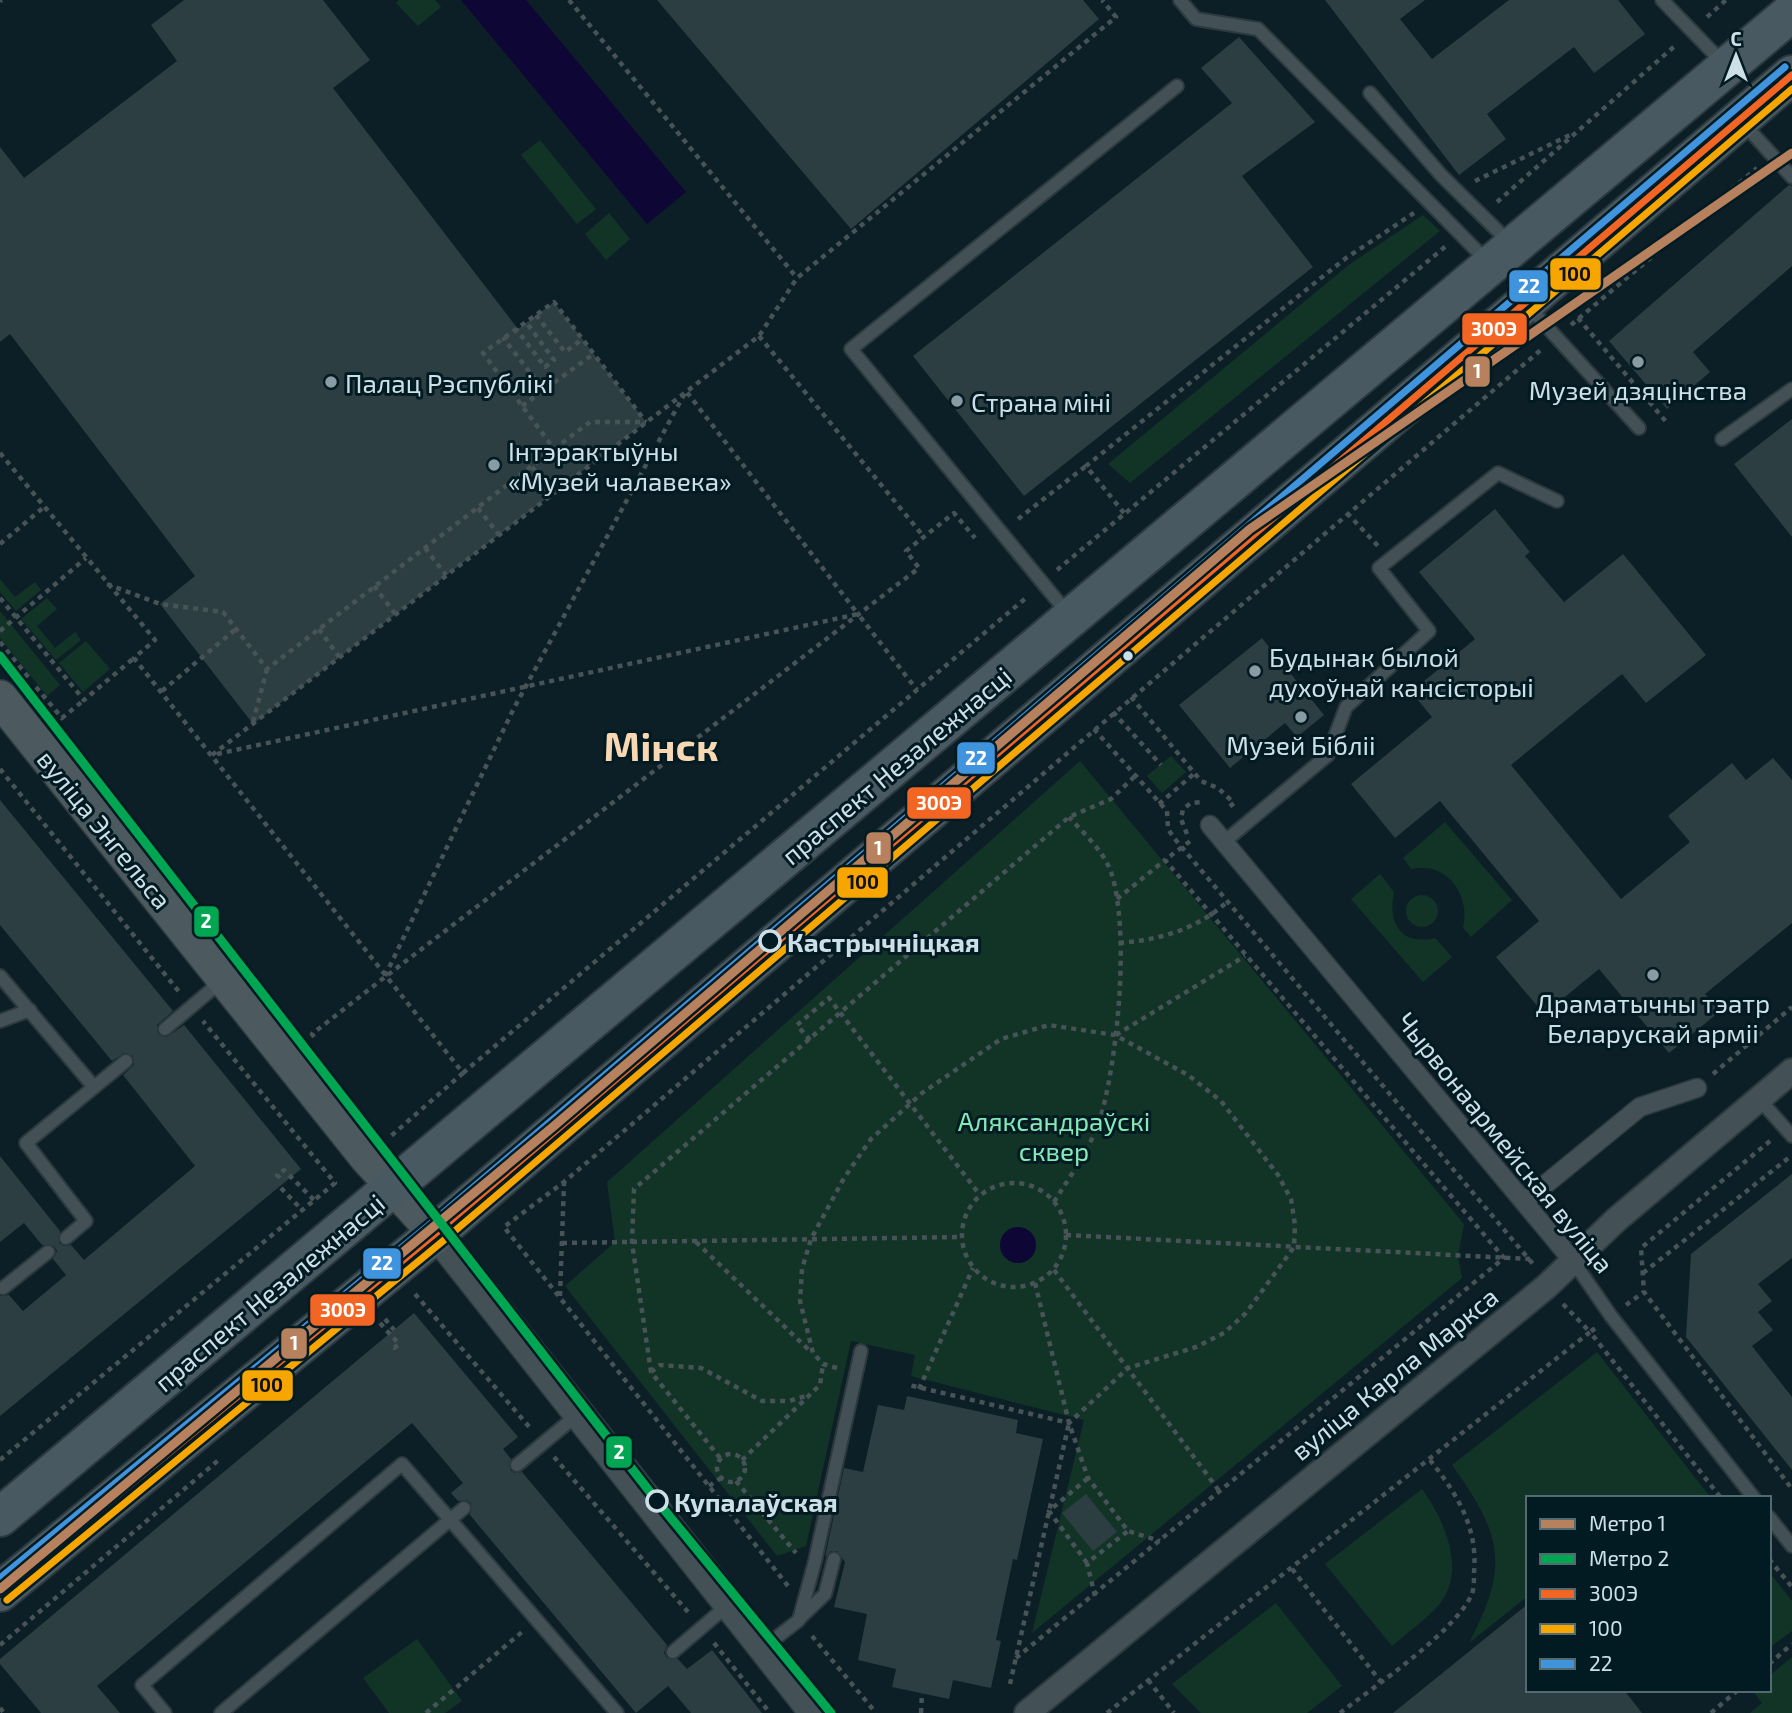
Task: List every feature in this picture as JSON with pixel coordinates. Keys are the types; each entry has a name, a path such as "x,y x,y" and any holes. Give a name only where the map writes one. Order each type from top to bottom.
{"main road":[{"name":"праспект Незалежнасці","path":"0,1517 1792,12"},
{"name":"праспект Незалежнасці","path":"0,1592 436,1233 1792,75"},
{"name":"вуліца Энгельса","path":"0,698 225,979 395,1187 436,1233"}],"street":[{"name":"Чырвонаармейская вуліца","path":"1210,825 1573,1261"},
{"name":"вуліца Карла Маркса","path":"1027,1713 1536,1295 1616,1220 1792,1071"},
{"path":"1524,1202 1640,1107 1696,1088"},
{"name":"вуліца Энгельса","path":"436,1233 577,1415 815,1713"}],"lane":[{"path":"1180,0 1196,19 1258,29 1461,234 1503,256"},
{"path":"1662,0 1727,67"},
{"path":"1071,618 851,349 1177,86"},
{"path":"1370,93 1482,215 1503,256"},
{"path":"1739,119 1792,177"},
{"path":"1524,302 1639,428"},
{"path":"1722,439 1792,389"},
{"path":"1224,842 1328,755 1346,707 1429,631 1379,568 1498,473 1557,502"},
{"path":"0,976 94,1087"},
{"path":"165,1029 225,979"},
{"path":"0,1021 30,1010"},
{"path":"66,1238 86,1221 26,1143 126,1061"},
{"path":"1759,1099 1788,1132"},
{"path":"4,1288 48,1252"},
{"name":"Чырвонаармейская вуліца","path":"1573,1261 1612,1316 1752,1496"},
{"path":"799,1620 815,1561 861,1351"},
{"path":"517,1465 577,1415"},
{"path":"165,1713 142,1685 402,1464 612,1708 620,1694"},
{"path":"221,1713 464,1508"},
{"path":"1771,1520 1792,1546"},
{"path":"763,1648 799,1620 825,1594 834,1559"},
{"path":"673,1652 729,1604"}],"path":[{"path":"569,0 797,278"},
{"path":"212,755 759,336 797,278 1116,17 1102,0"},
{"path":"1482,215 1726,0"},
{"path":"1457,190 1582,129"},
{"path":"796,1581 794,1593 504,1227 564,1182 1347,513 1772,156"},
{"path":"319,1043 312,1034 919,568 906,551 954,513 983,548 1346,258 1431,203"},
{"path":"391,1136 917,690 950,665 1124,513 1461,234"},
{"path":"554,449 483,353 554,302 580,340 646,422"},
{"path":"525,323 536,315 565,352 580,340"},
{"path":"1578,318 1668,424"},
{"path":"513,395 535,379 505,339 517,330 545,367 554,360 525,323"},
{"path":"759,336 924,537"},
{"path":"522,406 592,355"},
{"path":"686,391 917,690"},
{"path":"385,977 526,686 686,391"},
{"path":"253,724 267,668 590,422 646,422"},
{"path":"0,642 62,718 155,640 1,456"},
{"path":"1086,466 1124,513"},
{"path":"532,467 553,493"},
{"path":"0,544 44,507"},
{"path":"478,508 499,535"},
{"path":"1347,513 1376,544"},
{"path":"425,548 446,576"},
{"path":"0,631 86,558"},
{"path":"107,584 160,604 223,612 267,668"},
{"path":"374,586 396,615"},
{"path":"0,598 84,699"},
{"path":"212,755 858,614"},
{"path":"162,691 236,629"},
{"path":"319,629 339,657"},
{"path":"134,658 463,1073"},
{"path":"1118,899 1234,803 1218,788 1201,781 1131,697"},
{"path":"1113,712 1161,765"},
{"path":"1066,1235 1530,1259 1227,902 1168,829 1167,811 1094,729"},
{"path":"0,769 335,1183 0,1460"},
{"path":"1159,804 1196,772"},
{"path":"720,1458 651,1372 632,1243 635,1189 1069,817 1111,799 1135,776"},
{"path":"1054,1202 1086,1152 1101,1113 1115,1035 1119,943 1118,899 1110,870 1098,848 1069,817"},
{"path":"1165,860 1504,1258"},
{"path":"1119,943 1162,937 1213,915 1227,902"},
{"path":"1115,1035 1245,956"},
{"path":"810,1040 797,1025 829,998 980,1195"},
{"path":"1696,1088 1792,1007"},
{"path":"813,1353 800,1301 802,1269 811,1239 857,1157 882,1127 910,1103 1001,1039 1026,1029 1049,1026 1115,1035 1188,1075 1221,1101 1278,1175 1291,1199 1295,1225 1294,1247 1246,1313 1224,1333 1196,1347 1128,1368 1069,1423 1010,1684"},
{"path":"1788,1132 1641,1248 1644,1292 1792,1489"},
{"path":"1643,1273 1792,1155"},
{"path":"280,1178 278,1175 284,1170 315,1201"},
{"path":"560,1297 564,1182"},
{"path":"1018,1183 1038,1189 1054,1202 1061,1212 1066,1235 1063,1253 1054,1270 1035,1283 1001,1286 973,1268 961,1237 966,1214 980,1195 998,1185 1018,1183"},
{"path":"281,1188 303,1211"},
{"path":"562,1243 961,1237"},
{"path":"696,1241 823,1364 856,1373"},
{"path":"1016,1658 1095,1596 1504,1258"},
{"path":"919,1389 973,1268"},
{"path":"1054,1270 1220,1492"},
{"path":"1035,1283 1069,1423 1088,1478 1128,1531 1160,1542"},
{"path":"406,1301 416,1292 771,1713"},
{"path":"370,1332 396,1310"},
{"path":"383,1321 394,1330"},
{"path":"383,1321 398,1344 394,1348 391,1345"},
{"path":"1107,1713 1590,1332 1719,1496"},
{"path":"742,1460 806,1395 820,1385 823,1364"},
{"path":"651,1372 660,1365 701,1368 762,1401 789,1401 806,1395"},
{"path":"909,1385 1069,1423"},
{"path":"720,1458 731,1454 742,1460"},
{"path":"0,1645 222,1457"},
{"path":"720,1458 717,1467 721,1478"},
{"path":"736,1480 744,1473 742,1460"},
{"path":"1340,1713 1445,1628 1472,1593 1475,1565 1471,1525 1454,1490 1430,1460"},
{"path":"709,1486 721,1478 736,1480 800,1558"},
{"path":"1049,1511 1088,1478"},
{"path":"1049,1511 1087,1563 1095,1596"},
{"path":"1087,1563 1128,1531"},
{"path":"1771,1561 1792,1587"},
{"path":"1292,1569 1381,1682"},
{"path":"426,1713 536,1620"},
{"path":"799,1620 876,1713"},
{"path":"1771,1662 1792,1644"},
{"path":"1148,1680 1174,1713"},
{"path":"1710,1713 1736,1692"},
{"path":"920,1713 922,1693"},
{"path":"0,1708 4,1713"}],"green space":[{"path":"399,0 435,0 441,7 418,26 396,3"},
{"path":"540,140 596,209 577,224 521,155"},
{"path":"609,213 630,239 606,260 585,234"},
{"path":"1423,215 1440,231 1130,483 1108,464 1350,264"},
{"path":"0,579 15,597 35,582 41,590 16,611 0,592"},
{"path":"47,598 57,609 37,626 55,648 75,632 81,640 56,660 21,619"},
{"path":"0,611 60,685 47,696 0,638"},
{"path":"86,641 110,669 83,692 59,663"},
{"path":"1171,756 1186,772 1162,793 1147,776"},
{"name":"Аляксандраўскі сквер","path":"1080,761 1464,1224 1458,1256 1462,1278 1032,1633 1084,1420 911,1376 915,1355 851,1341 806,1546 777,1556 565,1286 615,1242 607,1182"},
{"path":"1445,822 1512,900 1471,937 1463,928 1463,904 1454,883 1435,870 1411,869 1403,858"},
{"path":"1380,874 1394,892 1393,913 1399,930 1413,939 1435,938 1452,957 1423,982 1351,899"},
{"path":"1422,895 1433,900 1438,911 1433,922 1422,927 1411,922 1406,911 1411,900"},
{"path":"1597,1352 1709,1496 1526,1496 1526,1598 1469,1643 1491,1592 1495,1551 1482,1511 1452,1465"},
{"path":"1422,1489 1445,1530 1452,1562 1451,1578 1447,1592 1438,1606 1392,1646 1325,1564"},
{"path":"1771,1575 1792,1601 1792,1631 1771,1647"},
{"path":"1276,1603 1342,1686 1307,1713 1201,1713 1172,1684"},
{"path":"417,1639 462,1701 445,1713 389,1713 363,1678"},
{"path":"1792,1657 1792,1713 1750,1713 1762,1703 1754,1692 1771,1692 1771,1674"}],"shaded area":[{"path":"461,0 526,0 686,192 647,224"},
{"path":"1018,1227 1031,1232 1036,1245 1031,1258 1018,1263 1005,1258 1000,1245 1005,1232"}],"building":[{"name":"Палац Рэспублікі","path":"184,0 323,0 370,60 333,88 518,329 554,302 646,422 253,724 160,604 195,576 10,334 0,342 0,147 24,178 177,61 151,25"},
{"path":"657,0 1083,0 1099,19 851,229"},
{"path":"1325,0 1425,0 1400,19 1432,59 1509,0 1618,0 1645,34 1594,73 1574,47 1487,114 1506,139 1459,175"},
{"path":"1239,37 1315,122 1242,176 1313,267 1024,496 913,356 1232,103 1201,68"},
{"path":"1789,185 1792,186 1792,266 1693,352 1710,372 1667,409 1609,341"},
{"path":"1792,419 1792,537 1734,464"},
{"path":"1495,509 1530,552 1525,556 1564,602 1623,554 1706,655 1646,703 1622,674 1511,765 1621,899 1690,842 1668,816 1732,763 1746,780 1773,758 1792,780 1792,923 1705,994 1719,1012 1669,1053 1599,969 1544,1014 1496,957 1539,921 1440,801 1395,838 1351,784 1432,717 1411,692 1475,639 1419,572"},
{"name":"Будынак былой духоўнай кансісторыі","path":"1262,638 1324,715 1297,737 1285,723 1230,768 1179,705"},
{"path":"0,800 173,1011 157,1025 158,1034 167,1037 184,1025 301,1169 0,1416 0,1296 9,1295 23,1311 66,1275 53,1259 57,1251 54,1246 42,1245 24,1223 0,1242 0,1156 60,1231 59,1243 64,1246 71,1245 84,1260 195,1166 123,1075 134,1065 133,1056 124,1053 112,1061 0,925"},
{"path":"1792,1174 1792,1258 1758,1284 1772,1301 1758,1312 1773,1330 1752,1346 1792,1397 1792,1470 1686,1337 1691,1254"},
{"path":"414,1313 518,1437 503,1449 511,1459 510,1470 515,1473 522,1472 667,1645 664,1653 667,1658 678,1659 687,1669 712,1650 762,1713 691,1713 668,1686 636,1713 470,1515 471,1503 466,1500 458,1501 451,1493 463,1483 412,1423 97,1686 120,1713 41,1713 0,1664 0,1659"},
{"path":"907,1396 1018,1420 1016,1433 1043,1439 1017,1560 1013,1559 996,1640 1001,1641 991,1688 953,1680 949,1699 892,1687 896,1669 858,1660 867,1614 834,1607 845,1562 837,1551 831,1551 825,1557 844,1468 863,1472 878,1405 904,1410"},
{"path":"1086,1494 1117,1532 1093,1551 1062,1513"},
{"path":"1526,1606 1526,1692 1626,1692 1642,1713 1393,1713"}],"metro line":[{"name":"1","path":"0,1589 554,1126 1250,529 1792,153"},
{"name":"2","path":"0,656 657,1501 831,1713"}],"transit line":[{"name":"22","path":"0,1578 429,1225 1785,67"},
{"name":"300Э","path":"0,1592 436,1233 1792,75"},
{"name":"100","path":"7,1600 443,1241 1792,89"}],"place":[{"name":"Музей дзяцінства","path":"1638,362"},
{"name":"Палац Рэспублікі","path":"331,382"},
{"name":"Страна міні","path":"957,401"},
{"name":"Інтэрактыўны «Музей чалавека»","path":"494,465"},
{"name":"Будынак былой духоўнай кансісторыі","path":"1255,671"},
{"name":"Музей Бібліі","path":"1301,717"},
{"name":"Кастрычніцкая","path":"770,941"},
{"name":"Драматычны тэатр Беларускай арміі","path":"1653,975"},
{"name":"Купалаўская","path":"657,1501"}],"district":[{"name":"Мінск","path":"661,745"}]}
